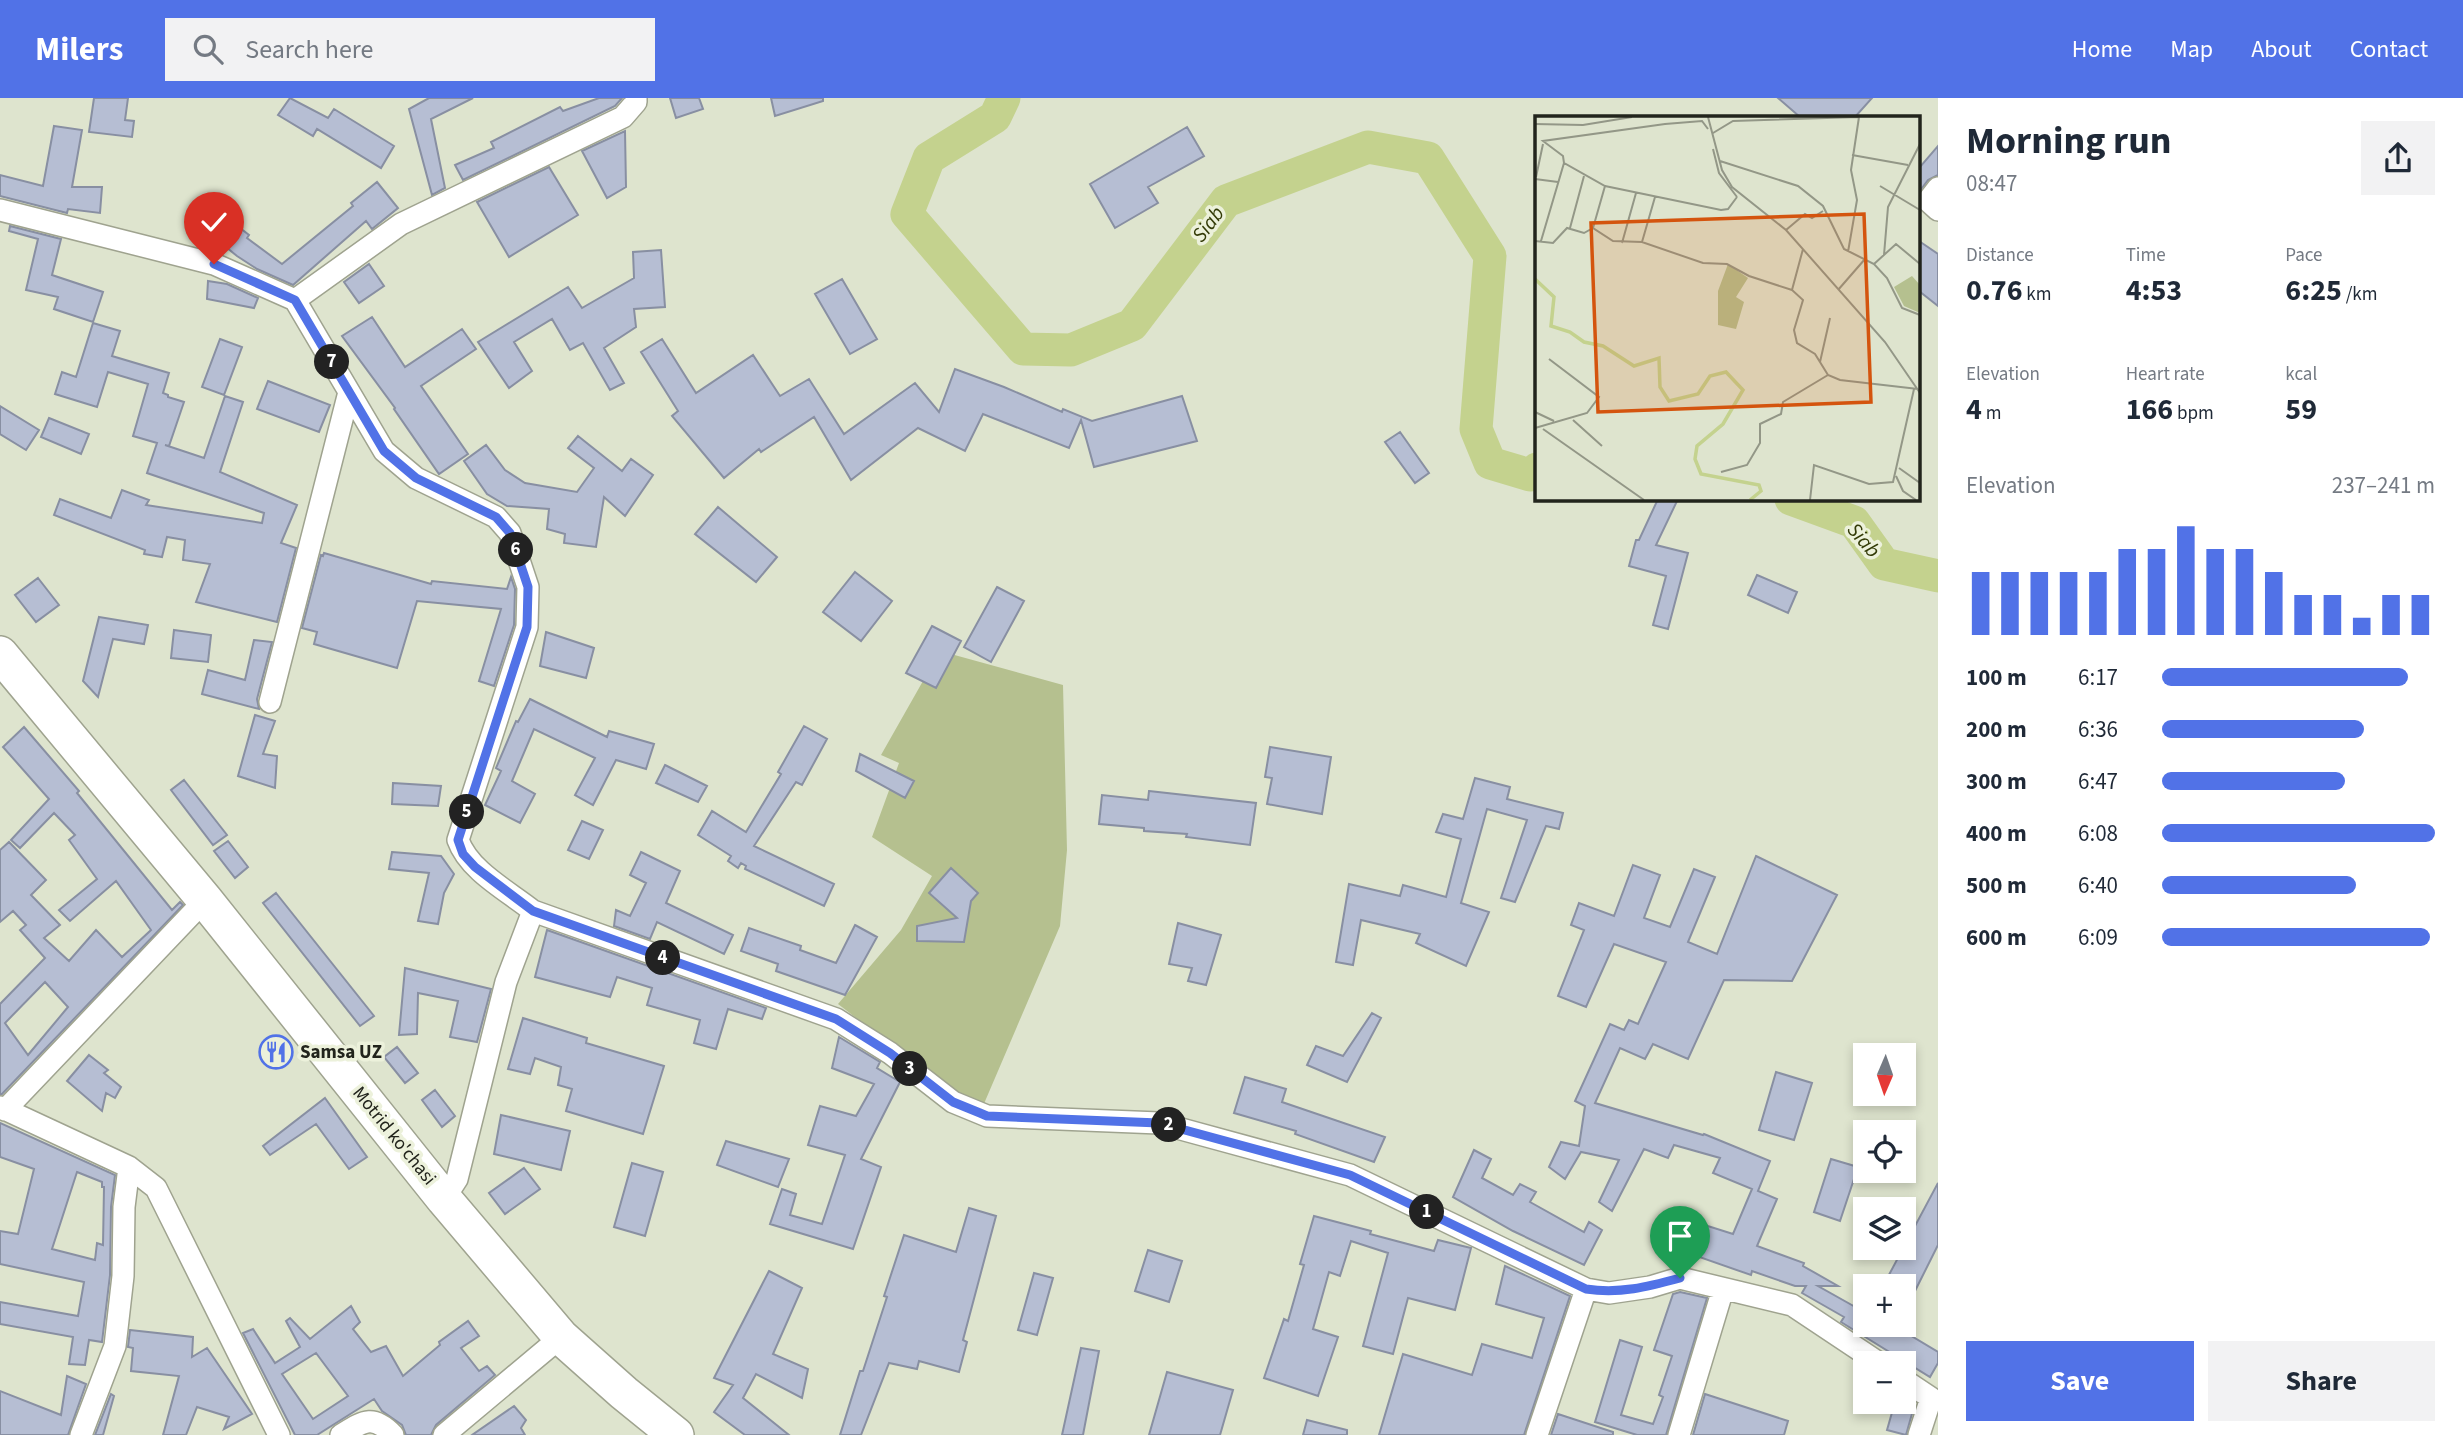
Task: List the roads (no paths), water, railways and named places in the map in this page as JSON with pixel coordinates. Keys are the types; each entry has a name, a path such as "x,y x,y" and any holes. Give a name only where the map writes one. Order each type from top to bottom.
{"main road":[{"name":"Motrid ko'chasi","path":"0,654 205,900 444,1199 561,1337 676,1435"}],"street":[{"path":"295,300 401,224 623,117 636,103 636,98"},
{"path":"1938,188 1928,201 1938,210"},
{"path":"0,210 214,264 295,300 384,451 416,478 496,517 510,533 528,587 527,627 458,840 463,854 475,867 533,911 836,1019 890,1053 953,1102 987,1116 1159,1123 1350,1175 1586,1289 1609,1293 1680,1278 1793,1306 1861,1351"},
{"path":"270,702 349,392"},
{"path":"205,900 2,1109 130,1167 156,1188 279,1435"},
{"path":"444,1199 457,1179 506,982 533,911"},
{"path":"81,1435 115,1346 123,1276 124,1207 130,1167"},
{"path":"1537,1435 1586,1289"},
{"path":"1679,1435 1723,1289"},
{"path":"444,1435 561,1337"},
{"path":"1916,1386 1935,1396 1919,1435"},
{"path":"341,1435 371,1420 383,1424 393,1435"}],"waterway":[{"name":"Siab","path":"1004,98 995,117 929,158 907,214 1023,349 1071,350 1132,325 1226,201 1368,147 1428,158 1490,256 1476,429 1490,463 1530,475 1535,471"},
{"name":"Siab","path":"1794,500 1854,522 1884,564 1938,576"}],"place":[{"name":"Samsa UZ","path":"276,1052"}]}
